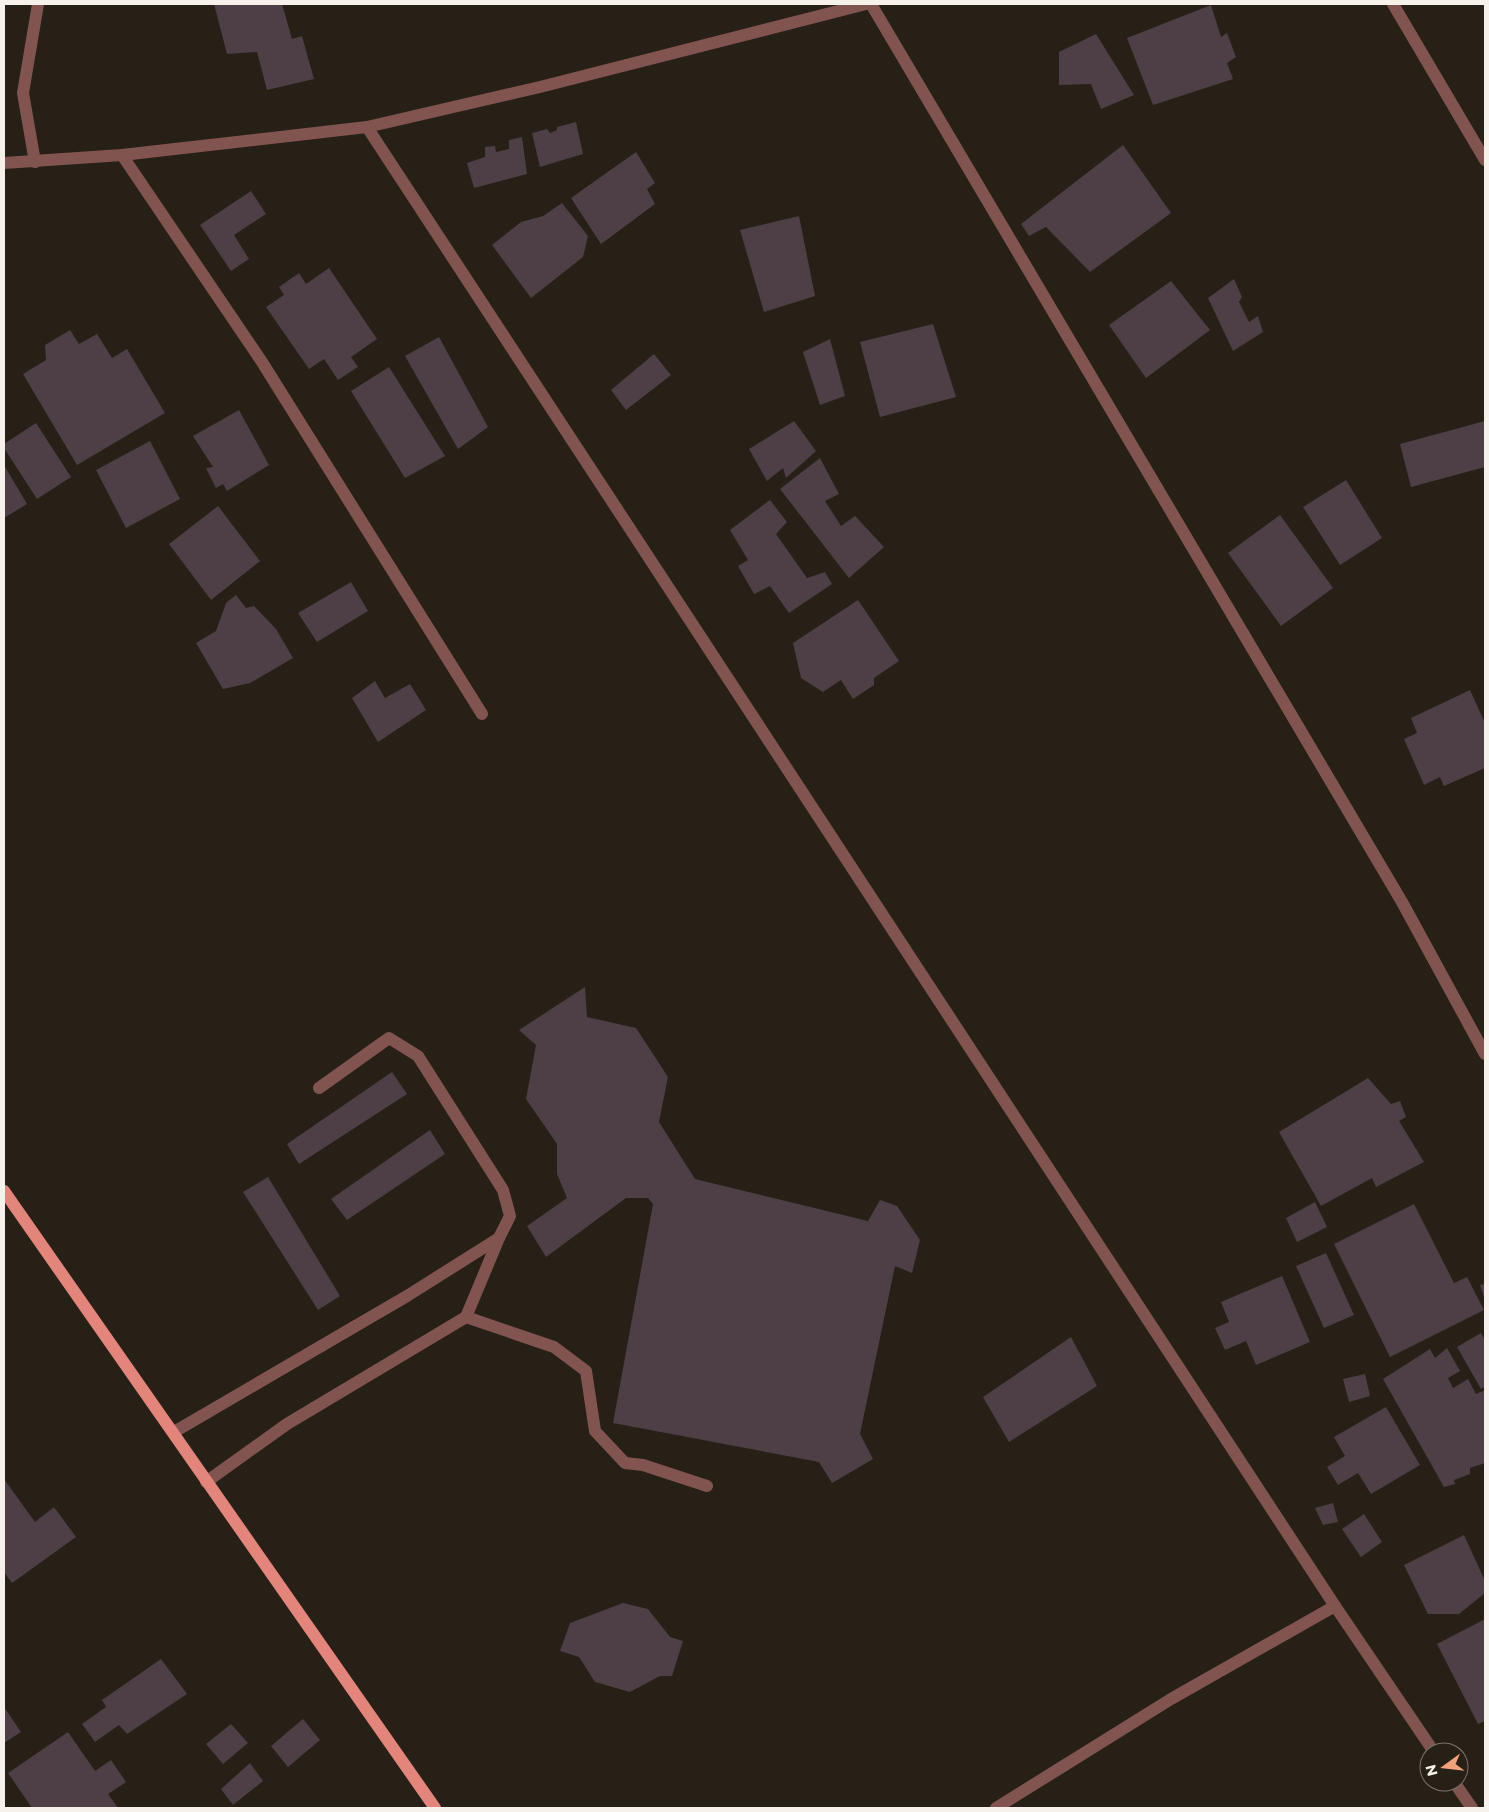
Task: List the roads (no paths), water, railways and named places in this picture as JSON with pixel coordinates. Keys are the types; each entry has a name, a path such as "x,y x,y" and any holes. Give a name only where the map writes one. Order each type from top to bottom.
{"main road":[{"path":"4,1191 435,1808"}],"street":[{"path":"35,162 23,93 38,4"},
{"path":"4,163 122,155 367,126 540,87 866,4"},
{"path":"871,4 1397,894 1485,1054"},
{"path":"1393,4 1485,160"},
{"path":"367,126 1335,1606 1427,1742"},
{"path":"122,155 262,362 482,714"},
{"path":"206,1482 287,1424 466,1317 510,1216 503,1190 418,1056 389,1038 319,1088"},
{"path":"174,1432 407,1296 499,1238"},
{"path":"466,1317 554,1347 586,1371 595,1431 625,1462 643,1465 707,1486"},
{"path":"996,1808 1171,1699 1335,1606"},
{"path":"1461,1792 1472,1808"}]}
